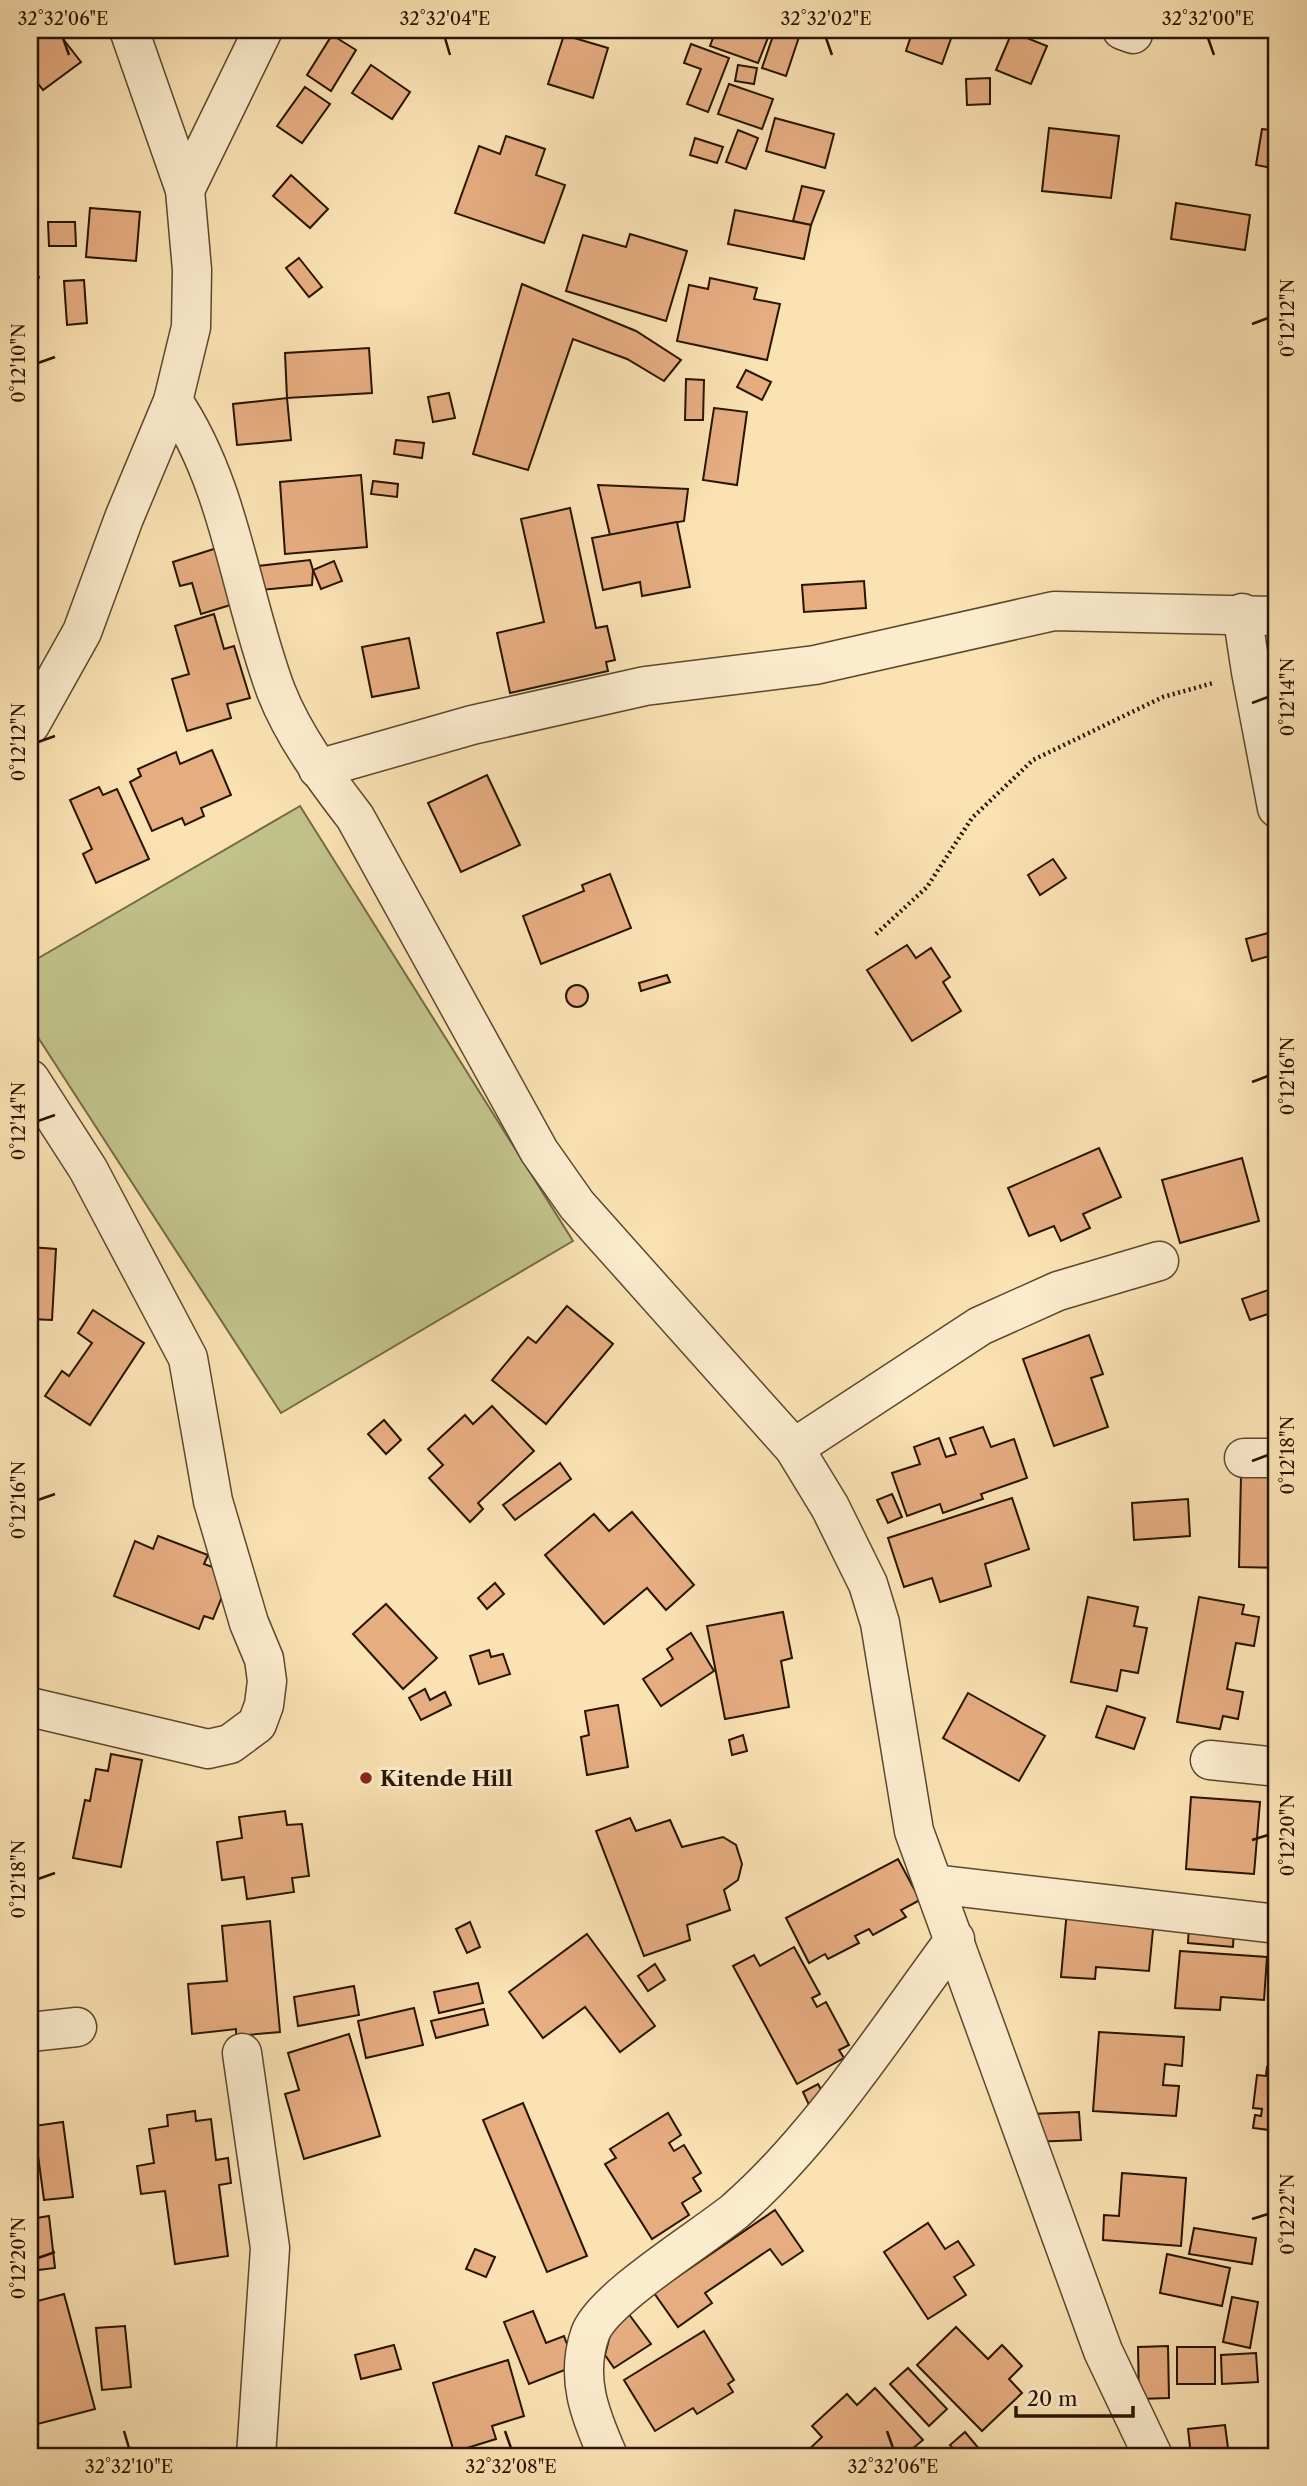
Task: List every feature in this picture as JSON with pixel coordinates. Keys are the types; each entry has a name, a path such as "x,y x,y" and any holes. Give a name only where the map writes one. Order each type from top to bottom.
{"street":[{"path":"34,707 82,632 124,519 173,401 191,327 192,270 185,190 129,30"},
{"path":"185,190 263,30"},
{"path":"173,401 208,462 276,692 318,769 355,817 539,1151 577,1205 794,1448 830,1507 868,1584 880,1623 914,1830 1102,2351 1153,2456"},
{"path":"318,769 472,725 645,686 815,665 1054,611 1260,614 1251,672 1277,808"},
{"path":"30,1079 88,1169 188,1358 213,1501 249,1623 264,1660 267,1681 257,1724 230,1744 208,1749 30,1707"},
{"path":"794,1448 980,1325 1058,1290 1159,1261"},
{"path":"1210,1760 1277,1767"},
{"path":"934,1884 1277,1924"},
{"path":"608,2456 582,2382 590,2332 609,2306 715,2227 773,2177 955,1939"},
{"path":"30,2032 78,2027"},
{"path":"242,2053 270,2248 256,2456"}],"path":[{"path":"876,934 927,887 972,818 1033,760 1163,697 1251,672"}],"green space":[{"path":"300,806 573,1241 281,1413 30,1025 30,963"}],"building":[{"path":"30,30 56,30 81,62 43,90 30,73"},
{"path":"716,30 755,30 769,35 758,63 710,46"},
{"path":"775,30 799,37 786,76 762,68"},
{"path":"913,30 954,30 942,64 906,51"},
{"path":"1012,32 1047,46 1031,84 996,70"},
{"path":"332,35 356,50 331,91 307,75"},
{"path":"564,35 608,48 593,98 548,84"},
{"path":"691,44 729,58 708,112 687,104 701,69 684,63"},
{"path":"371,65 410,92 392,119 352,93"},
{"path":"738,65 757,68 754,84 735,81"},
{"path":"990,78 990,104 967,105 966,79"},
{"path":"729,84 773,99 762,129 718,114"},
{"path":"305,87 330,104 302,143 277,126"},
{"path":"775,118 834,134 825,168 766,151"},
{"path":"1049,128 1119,136 1111,198 1042,191"},
{"path":"1262,129 1277,131 1277,169 1256,165"},
{"path":"738,130 758,138 746,169 726,162"},
{"path":"506,136 545,149 536,175 565,185 544,243 455,213 479,146 500,154"},
{"path":"695,138 723,147 717,163 690,155"},
{"path":"291,175 328,209 310,228 273,196"},
{"path":"802,186 824,191 811,225 793,221"},
{"path":"1176,203 1250,215 1245,250 1171,239"},
{"path":"90,208 140,212 136,261 86,257"},
{"path":"735,210 811,225 804,259 728,244"},
{"path":"48,222 75,222 76,246 49,246"},
{"path":"630,234 687,251 666,321 566,291 583,235 626,247"},
{"path":"299,258 322,287 309,297 286,268"},
{"path":"30,273 39,277 30,299"},
{"path":"1271,276 1277,276 1277,333 1268,333"},
{"path":"710,278 757,288 754,299 780,304 767,360 677,341 689,285 708,289"},
{"path":"84,280 87,323 67,325 64,281"},
{"path":"522,284 636,331 681,360 664,381 627,359 573,339 528,470 473,454"},
{"path":"369,348 372,393 287,398 285,353"},
{"path":"746,370 771,382 762,400 737,387"},
{"path":"686,379 704,380 703,420 685,420"},
{"path":"449,393 455,418 433,422 428,397"},
{"path":"287,398 291,440 237,445 233,404"},
{"path":"714,408 747,412 737,485 703,480"},
{"path":"396,440 424,443 422,458 394,454"},
{"path":"361,475 367,547 285,554 280,482"},
{"path":"373,481 398,484 397,497 371,494"},
{"path":"598,485 688,489 684,521 610,535"},
{"path":"570,508 596,628 607,626 615,660 606,662 608,671 510,693 497,633 544,622 521,519"},
{"path":"677,522 690,587 642,596 640,582 603,590 592,538"},
{"path":"220,547 237,603 201,614 192,583 180,586 173,562"},
{"path":"310,560 313,570 312,585 261,590 258,566"},
{"path":"334,561 342,581 321,589 313,570"},
{"path":"864,581 866,608 804,612 802,585"},
{"path":"214,614 224,649 234,646 250,698 227,704 231,718 187,731 172,679 189,674 175,626"},
{"path":"409,638 419,688 372,697 362,647"},
{"path":"212,750 231,795 201,808 204,816 185,825 182,818 152,831 130,782 141,776 138,769 176,752 180,764"},
{"path":"487,775 520,845 461,872 428,803"},
{"path":"99,787 103,795 117,789 149,859 96,883 83,854 92,849 70,800"},
{"path":"1053,859 1066,878 1040,895 1028,875"},
{"path":"610,874 631,928 541,964 523,916 584,891 582,885"},
{"path":"1268,933 1273,955 1252,961 1246,939"},
{"path":"907,945 916,958 931,948 950,977 943,982 961,1011 912,1041 867,970"},
{"path":"667,975 670,982 641,991 639,983"},
{"path":"577,985 585,988 588,996 585,1004 577,1007 569,1004 566,996 569,988"},
{"path":"1099,1148 1121,1197 1083,1214 1090,1228 1061,1241 1054,1226 1029,1236 1008,1188"},
{"path":"1242,1158 1259,1221 1180,1243 1162,1180"},
{"path":"30,1247 56,1249 52,1320 30,1319"},
{"path":"1277,1287 1277,1311 1250,1320 1242,1299"},
{"path":"567,1306 613,1344 546,1424 492,1380 528,1337 536,1343"},
{"path":"93,1310 144,1343 90,1425 45,1396 62,1371 69,1376 92,1343 78,1333"},
{"path":"1089,1335 1103,1374 1091,1378 1108,1427 1054,1446 1023,1359"},
{"path":"492,1406 534,1451 478,1503 483,1509 470,1522 429,1478 443,1465 428,1449 465,1415 473,1424"},
{"path":"384,1420 401,1440 386,1454 368,1434"},
{"path":"983,1427 991,1447 1014,1439 1027,1478 981,1494 983,1499 943,1513 940,1504 907,1516 892,1473 920,1464 914,1447 939,1438 946,1457 956,1454 950,1438"},
{"path":"560,1463 571,1479 515,1520 503,1505"},
{"path":"1241,1476 1277,1476 1277,1568 1239,1567"},
{"path":"892,1494 902,1517 888,1523 877,1500"},
{"path":"1012,1498 1029,1549 985,1564 991,1586 940,1602 932,1578 904,1587 888,1538"},
{"path":"1188,1499 1190,1536 1134,1540 1132,1503"},
{"path":"632,1512 694,1585 666,1610 647,1588 604,1624 545,1555 594,1514 609,1531"},
{"path":"158,1536 208,1555 204,1564 231,1574 213,1619 204,1616 199,1629 114,1596 135,1541 153,1549"},
{"path":"495,1583 504,1594 487,1609 478,1598"},
{"path":"1088,1597 1138,1607 1134,1626 1147,1628 1138,1673 1121,1670 1117,1691 1071,1682"},
{"path":"1199,1597 1244,1605 1242,1614 1259,1617 1254,1646 1236,1643 1227,1689 1243,1692 1238,1719 1223,1716 1220,1729 1177,1722"},
{"path":"386,1604 437,1658 403,1689 353,1634"},
{"path":"783,1612 792,1658 781,1661 789,1707 725,1719 707,1626"},
{"path":"691,1633 714,1671 661,1706 643,1679 673,1659 667,1649"},
{"path":"489,1650 491,1657 503,1654 510,1674 479,1684 470,1656"},
{"path":"425,1689 430,1700 445,1692 451,1705 421,1720 409,1698"},
{"path":"968,1693 1045,1736 1019,1781 943,1738"},
{"path":"618,1705 628,1767 587,1775 581,1737 589,1735 585,1711"},
{"path":"1107,1706 1145,1718 1134,1749 1096,1737"},
{"path":"743,1735 747,1751 732,1755 729,1740"},
{"path":"111,1754 142,1760 121,1867 73,1858 85,1800 90,1801 96,1769 108,1771"},
{"path":"1191,1797 1260,1802 1254,1874 1186,1869"},
{"path":"285,1811 287,1825 302,1824 309,1876 292,1878 294,1892 247,1899 244,1877 222,1880 217,1842 242,1838 239,1817"},
{"path":"630,1818 636,1831 670,1820 682,1847 723,1837 736,1845 742,1864 738,1880 724,1890 730,1910 687,1925 690,1940 644,1956 596,1831"},
{"path":"1277,1850 1277,1884 1273,1883"},
{"path":"898,1859 920,1900 901,1910 906,1917 873,1935 869,1929 855,1936 859,1943 828,1959 825,1954 809,1963 786,1918"},
{"path":"1067,1910 1154,1919 1149,1971 1096,1967 1095,1979 1061,1977"},
{"path":"270,1921 280,2032 236,2036 236,2029 192,2034 188,1984 227,1981 222,1926"},
{"path":"470,1922 480,1947 467,1953 456,1929"},
{"path":"1189,1925 1234,1928 1233,1947 1188,1943"},
{"path":"587,1934 655,2026 620,2052 585,2007 543,2038 509,1992"},
{"path":"794,1947 820,1994 812,1998 817,2007 826,2002 849,2045 839,2050 844,2058 797,2084 733,1966 754,1955 760,1966"},
{"path":"1180,1951 1267,1957 1264,2000 1221,1997 1220,2010 1175,2008"},
{"path":"655,1964 665,1980 648,1991 638,1976"},
{"path":"478,1983 483,2003 439,2013 434,1992"},
{"path":"354,1986 359,2015 298,2026 294,1997"},
{"path":"414,2008 423,2045 366,2058 358,2021"},
{"path":"484,2009 488,2025 436,2038 431,2021"},
{"path":"1099,2032 1184,2037 1182,2066 1165,2064 1163,2085 1179,2086 1176,2116 1093,2111"},
{"path":"349,2034 380,2136 304,2159 285,2094 299,2090 288,2053"},
{"path":"1267,2067 1277,2068 1277,2131 1253,2128 1255,2115 1261,2116 1262,2109 1253,2108 1257,2075 1266,2076"},
{"path":"818,2084 826,2099 810,2107 803,2092"},
{"path":"523,2103 587,2256 547,2272 483,2120"},
{"path":"195,2111 196,2121 211,2119 216,2160 228,2158 231,2183 219,2185 228,2256 175,2264 165,2191 141,2194 137,2166 154,2163 149,2129 168,2126 167,2115"},
{"path":"1079,2112 1081,2140 1032,2142 1031,2114"},
{"path":"668,2113 681,2135 669,2143 674,2151 684,2145 701,2173 693,2178 701,2191 682,2203 689,2215 652,2239 605,2164 616,2158 610,2149"},
{"path":"63,2122 73,2197 44,2200 34,2126"},
{"path":"1122,2173 1186,2178 1181,2246 1103,2240 1104,2215 1119,2216"},
{"path":"775,2210 803,2251 782,2265 770,2249 705,2293 712,2303 678,2327 654,2293"},
{"path":"49,2216 55,2268 30,2271 30,2219"},
{"path":"928,2223 945,2249 958,2241 974,2265 954,2277 966,2295 928,2319 884,2252"},
{"path":"1194,2228 1256,2238 1252,2264 1189,2254"},
{"path":"475,2249 495,2257 486,2277 466,2269"},
{"path":"1167,2254 1230,2268 1222,2306 1160,2293"},
{"path":"64,2294 95,2409 30,2426 30,2303"},
{"path":"1232,2297 1258,2302 1250,2348 1223,2342"},
{"path":"625,2309 651,2344 614,2368 605,2355 615,2315"},
{"path":"533,2311 546,2343 564,2336 575,2366 529,2384 504,2322"},
{"path":"125,2326 131,2387 102,2390 96,2328"},
{"path":"956,2327 988,2359 1002,2345 1022,2366 1009,2379 1022,2393 982,2431 917,2365"},
{"path":"704,2331 734,2380 728,2384 733,2392 697,2414 693,2408 655,2431 624,2380"},
{"path":"394,2345 401,2369 361,2379 355,2355"},
{"path":"1168,2346 1169,2398 1139,2399 1138,2347"},
{"path":"1177,2347 1215,2347 1215,2384 1177,2384"},
{"path":"1256,2353 1258,2382 1222,2384 1221,2355"},
{"path":"508,2360 524,2416 492,2426 496,2439 454,2452 433,2383"},
{"path":"908,2368 947,2409 929,2426 890,2384"},
{"path":"875,2388 923,2440 912,2449 919,2456 802,2456 822,2437 812,2426 847,2394 857,2405"},
{"path":"1225,2425 1229,2456 1191,2456 1188,2429"},
{"path":"965,2432 985,2456 959,2456 950,2445"}],"place":[{"name":"Kitende Hill","path":"366,1778"}]}
